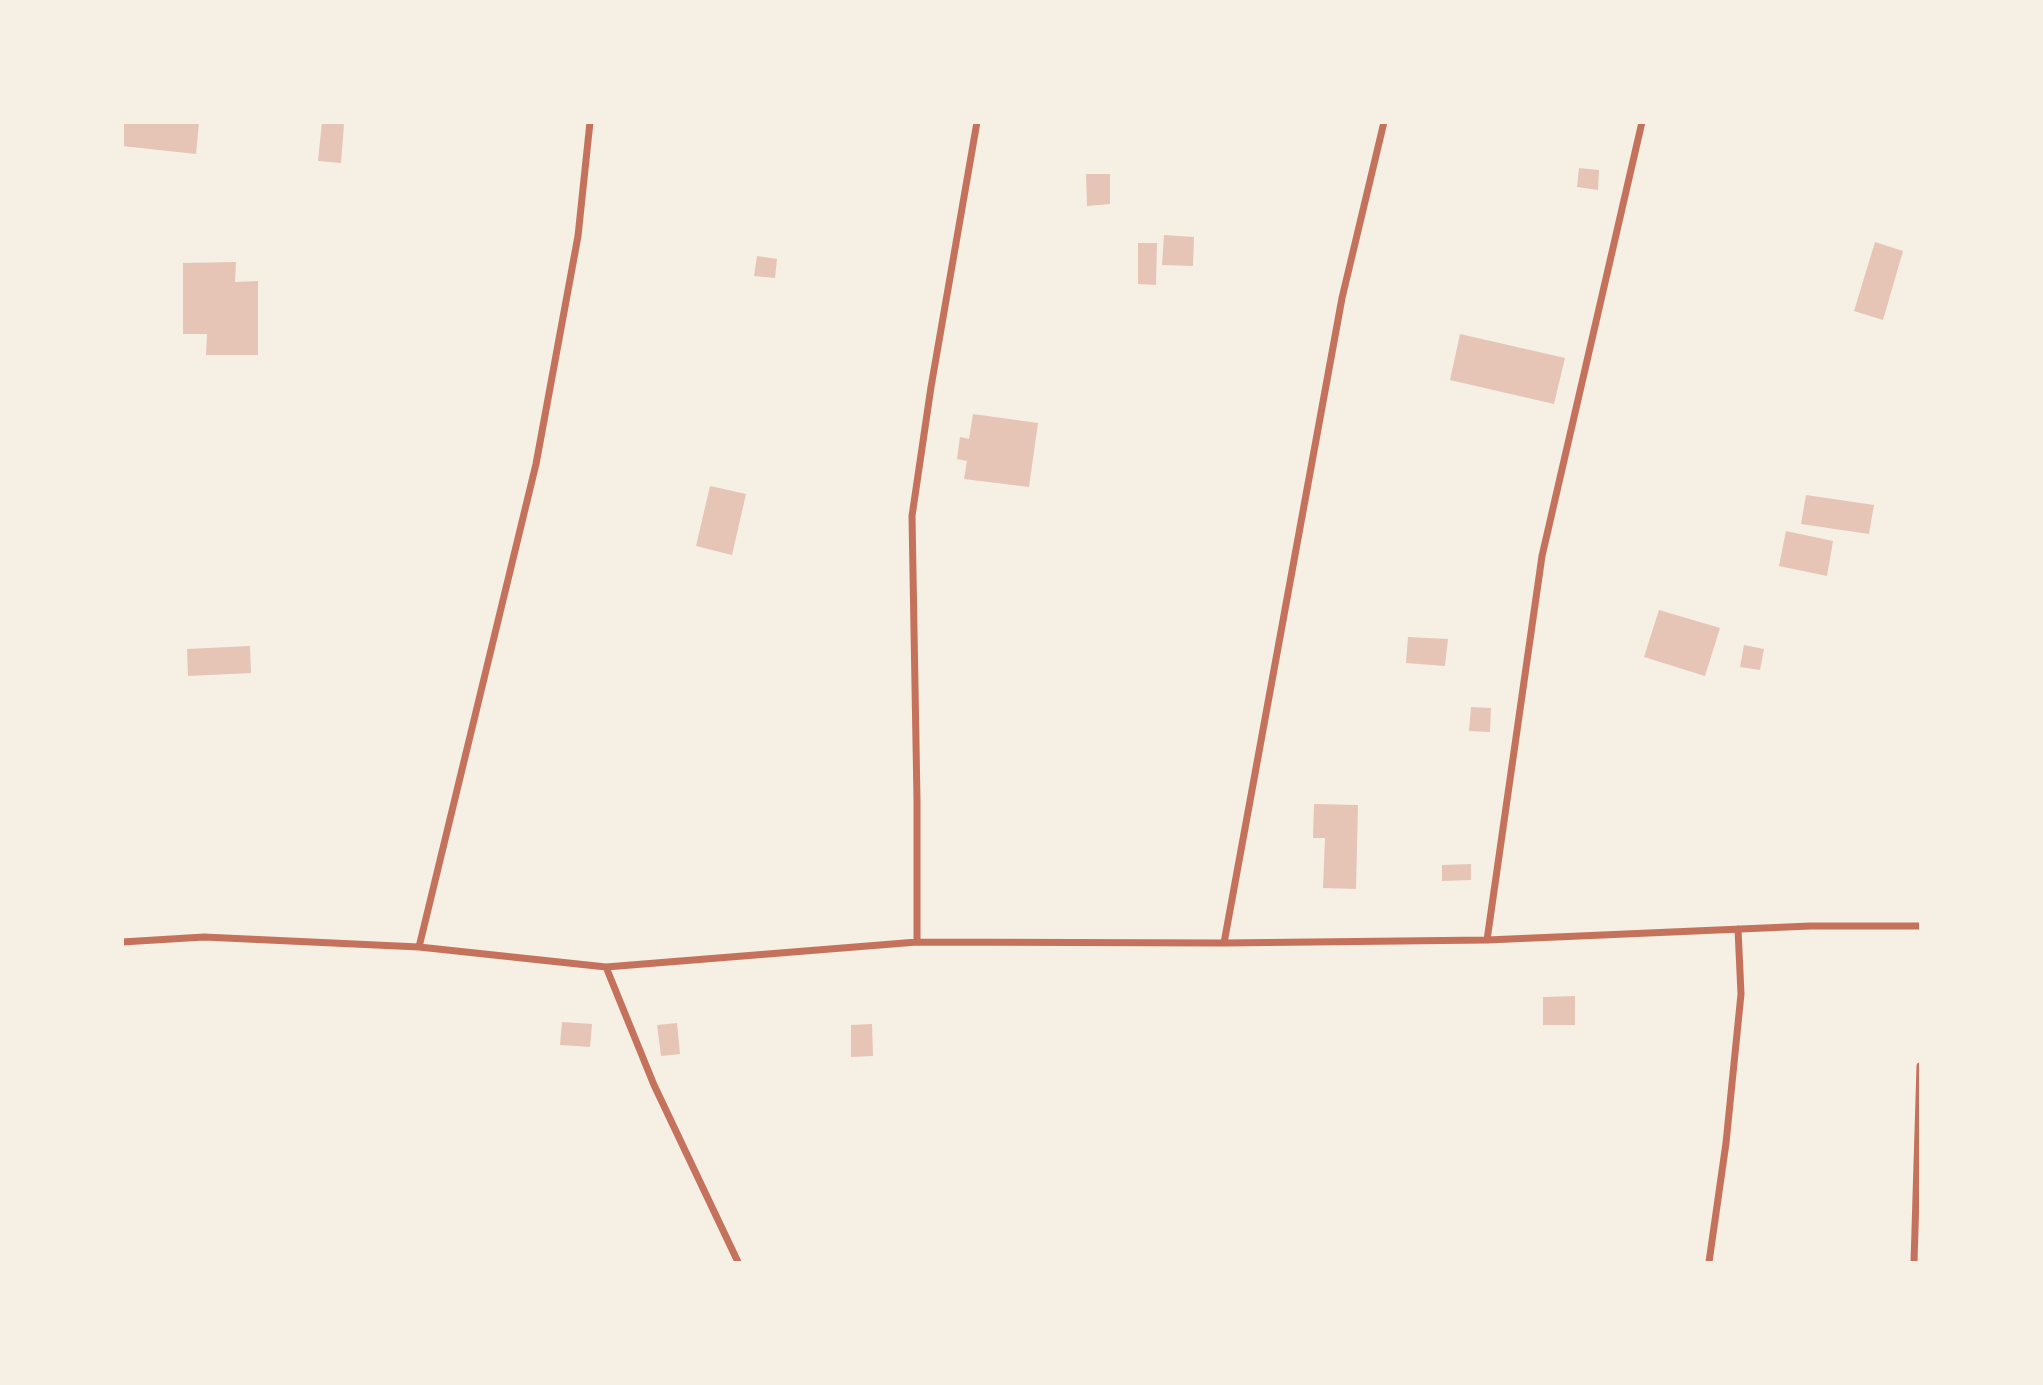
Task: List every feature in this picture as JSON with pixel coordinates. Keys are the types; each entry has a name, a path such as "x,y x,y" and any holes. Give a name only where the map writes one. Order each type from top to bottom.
{"street":[{"path":"419,947 536,464 578,236 590,122"},
{"path":"917,942 912,516 931,387 977,122"},
{"path":"1224,943 1342,298 1384,122"},
{"path":"1487,940 1542,556 1642,122"},
{"path":"122,942 204,937 419,947 606,967 917,942 1487,940 1810,926 1920,926"},
{"path":"1709,1262 1726,1143 1741,994 1738,929"},
{"path":"606,967 654,1084 738,1262"},
{"path":"1914,1262 1920,1066"}],"building":[{"path":"124,122 199,122 196,154 122,146"},
{"path":"322,122 344,124 341,163 318,161"},
{"path":"1579,168 1599,170 1598,190 1577,187"},
{"path":"1086,174 1110,174 1110,204 1087,206"},
{"path":"1164,235 1194,237 1193,266 1162,265"},
{"path":"1875,242 1903,251 1883,320 1854,311"},
{"path":"1138,243 1157,243 1156,285 1138,284"},
{"path":"757,256 777,259 775,278 754,276"},
{"path":"236,262 235,282 258,281 258,355 206,355 207,334 183,334 183,263"},
{"path":"1460,334 1565,358 1554,404 1450,380"},
{"path":"973,414 1038,423 1029,487 964,479 967,461 957,459 960,437 969,439"},
{"path":"710,486 746,494 732,555 696,546"},
{"path":"1806,495 1874,505 1869,534 1801,524"},
{"path":"1786,531 1833,541 1827,576 1779,566"},
{"path":"1659,610 1720,628 1705,676 1644,657"},
{"path":"1408,637 1448,639 1445,666 1406,663"},
{"path":"1744,645 1764,649 1760,670 1740,667"},
{"path":"250,646 251,673 188,676 187,649"},
{"path":"1471,707 1491,708 1490,732 1469,731"},
{"path":"1314,804 1358,805 1356,889 1323,888 1325,838 1313,838"},
{"path":"1471,864 1471,880 1442,881 1442,865"},
{"path":"1575,996 1575,1025 1543,1025 1543,997"},
{"path":"562,1022 592,1024 590,1047 560,1045"},
{"path":"677,1023 680,1054 661,1056 657,1025"},
{"path":"872,1024 873,1056 851,1057 851,1025"}]}
